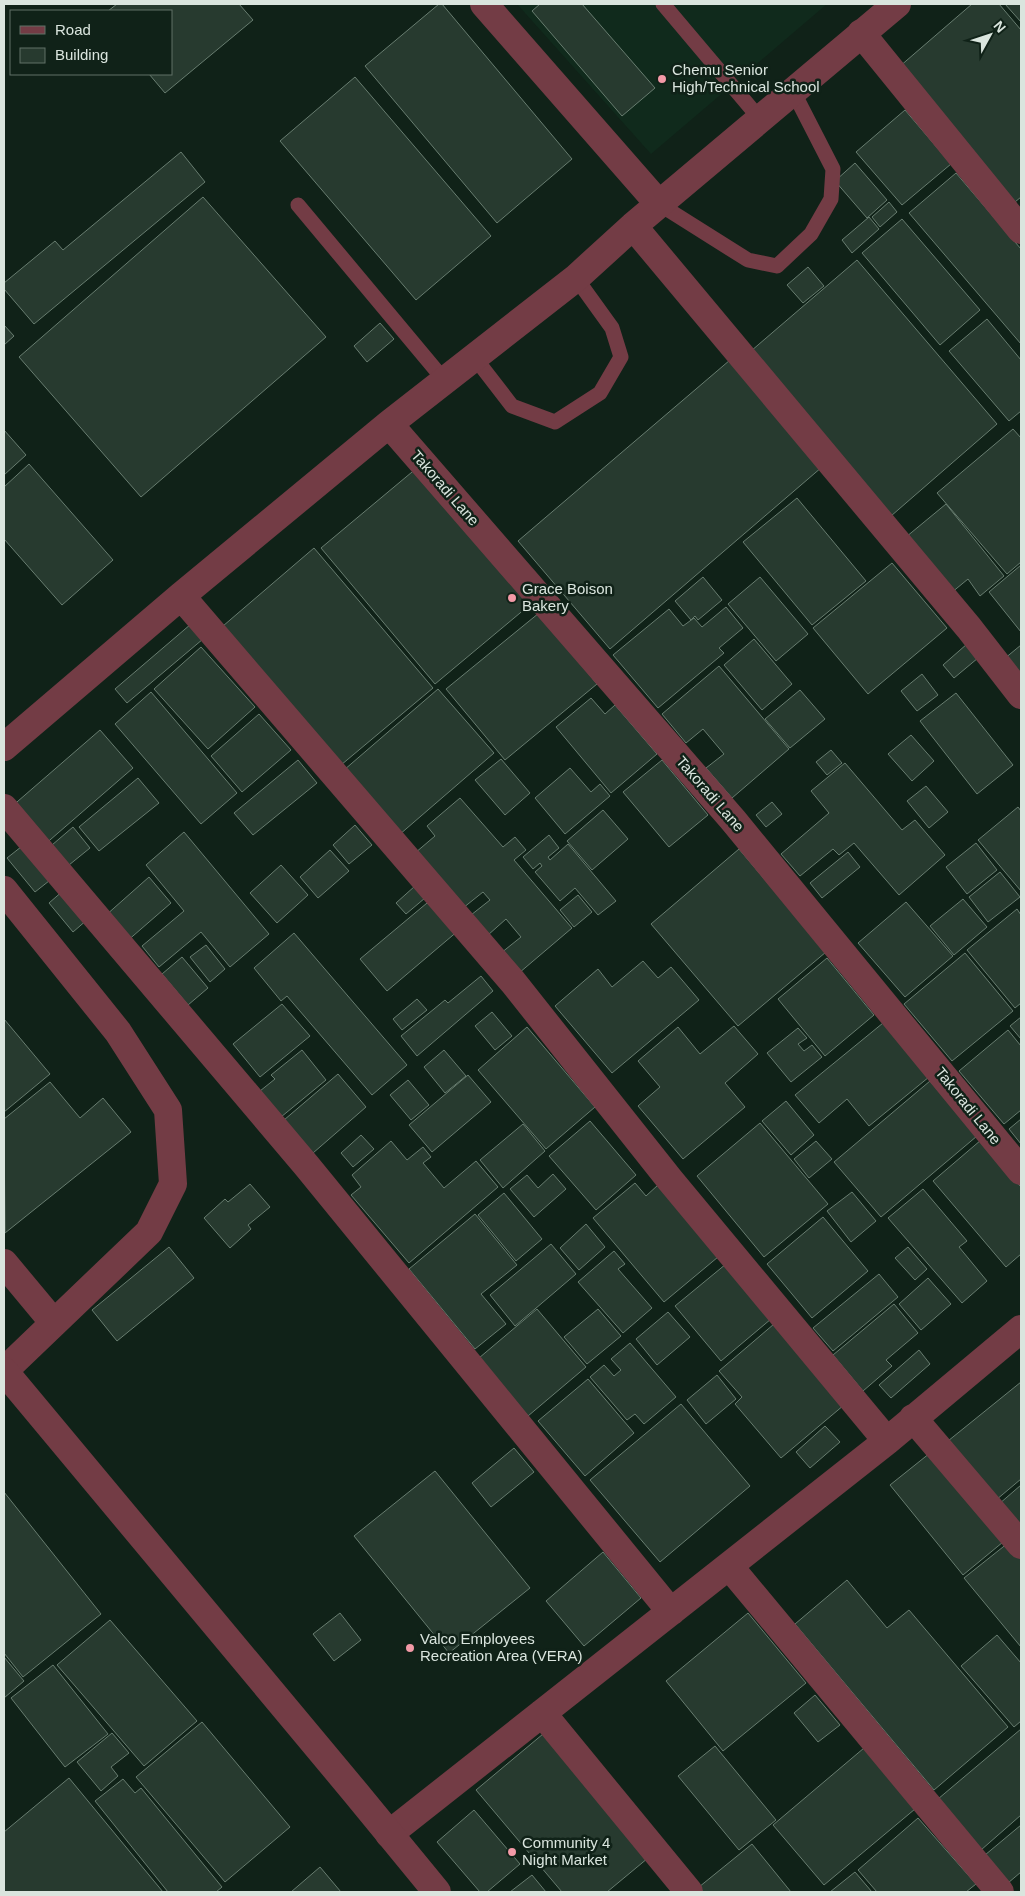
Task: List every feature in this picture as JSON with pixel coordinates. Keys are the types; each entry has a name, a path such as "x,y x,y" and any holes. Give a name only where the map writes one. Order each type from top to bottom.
{"street":[{"path":"484,4 659,204"},
{"path":"4,747 181,596 389,424 576,278 633,226 897,4"},
{"path":"861,33 1021,230"},
{"path":"633,226 969,628 1021,696"},
{"name":"Takoradi Lane","path":"389,424 734,820 1021,1171"},
{"path":"181,596 513,982 670,1180 887,1441"},
{"path":"4,808 306,1166 671,1612"},
{"path":"4,890 118,1032 168,1110 174,1184 149,1232 4,1371 437,1892"},
{"path":"4,1263 54,1323"},
{"path":"388,1834 887,1441 1021,1329"},
{"path":"913,1418 1021,1545"},
{"path":"730,1566 1000,1892"},
{"path":"542,1713 689,1892"}],"lane":[{"path":"663,4 760,119"},
{"path":"659,204 748,260 776,266 811,234 831,199 833,169 793,91"},
{"path":"298,206 445,381"},
{"path":"475,358 512,406 555,422 600,393 621,357 612,328 576,278"}],"shaded area":[{"name":"Chemu Senior High/Technical School","path":"517,4 827,4 651,154"}],"building":[{"path":"117,4 239,4 253,20 165,93 150,75 172,75 172,10 109,10"},
{"path":"439,4 442,4 572,159 497,223 365,66"},
{"path":"540,4 582,4 655,88 622,116 532,11"},
{"path":"972,4 999,4 1021,30 1021,197 1015,202 899,67"},
{"path":"1005,4 1021,4 1021,22"},
{"path":"355,77 491,236 416,300 280,141"},
{"path":"905,110 951,164 902,205 856,152"},
{"path":"181,152 205,182 34,324 4,289 4,283 55,241 63,250"},
{"path":"855,163 887,200 867,218 835,181"},
{"path":"956,173 1021,249 1021,344 909,213"},
{"path":"203,197 326,337 141,497 19,357"},
{"path":"889,202 897,212 880,227 872,217"},
{"path":"869,217 879,229 852,253 842,240"},
{"path":"902,219 980,310 940,345 862,253"},
{"path":"857,260 997,424 891,516 751,351"},
{"path":"808,267 824,286 803,303 787,285"},
{"path":"987,319 1021,360 1021,411 1009,421 949,351"},
{"path":"380,323 394,339 367,362 354,346"},
{"path":"4,325 14,336 4,345"},
{"path":"730,360 822,467 610,649 518,541"},
{"path":"1013,429 1021,438 1021,562 1007,574 937,493"},
{"path":"4,430 26,455 4,475"},
{"path":"29,464 113,560 62,605 4,539 4,487"},
{"path":"418,467 532,603 435,684 321,548"},
{"path":"797,498 866,581 812,625 743,542"},
{"path":"946,504 1004,576 980,596 968,579 951,593 906,537"},
{"path":"314,548 433,688 341,765 223,626"},
{"path":"892,563 947,628 868,694 813,628"},
{"path":"1021,565 1021,632 989,592"},
{"path":"703,577 722,600 698,620 695,616 691,620 675,601"},
{"path":"760,577 808,634 776,661 728,604"},
{"path":"726,607 743,628 719,648 724,653 658,708 613,655 669,609 683,626 694,618 702,627"},
{"path":"539,613 597,684 505,760 446,689"},
{"path":"191,624 203,639 127,703 115,689"},
{"path":"754,639 792,684 762,710 724,665"},
{"path":"967,644 978,658 954,678 943,665"},
{"path":"1021,645 1021,680 1004,659"},
{"path":"201,647 255,707 208,749 154,689"},
{"path":"719,666 789,749 732,798 706,768 724,754 703,729 686,743 662,714"},
{"path":"922,674 938,695 917,711 901,691"},
{"path":"438,689 494,753 399,835 344,770"},
{"path":"800,690 825,719 790,748 765,719"},
{"path":"151,692 237,793 201,824 115,724"},
{"path":"956,693 1013,765 977,794 920,721"},
{"path":"591,698 605,714 615,705 657,754 611,793 556,727"},
{"path":"259,714 291,750 242,792 211,756"},
{"path":"100,730 133,768 43,846 10,808"},
{"path":"911,735 934,761 912,781 888,754"},
{"path":"831,750 842,763 827,775 816,762"},
{"path":"501,759 530,793 505,815 475,780"},
{"path":"298,760 317,783 253,835 234,813"},
{"path":"662,760 708,815 669,847 623,792"},
{"path":"845,763 902,830 915,820 945,855 899,895 854,843 839,855 833,849 800,876 781,854 829,813 811,791"},
{"path":"570,768 591,792 600,784 610,796 565,834 535,798"},
{"path":"138,778 159,803 99,851 79,827"},
{"path":"926,786 948,812 929,828 907,801"},
{"path":"460,798 503,847 515,837 526,850 514,860 572,928 519,973 501,953 521,937 506,919 488,935 471,915 490,900 483,892 463,908 415,853 435,836 427,826"},
{"path":"772,802 782,814 766,827 756,815"},
{"path":"1018,807 1021,811 1021,891 978,840"},
{"path":"603,810 628,839 592,870 567,841"},
{"path":"355,825 372,845 349,864 333,845"},
{"path":"73,827 90,848 69,865 52,845"},
{"path":"184,832 269,934 230,967 201,932 159,967 142,946 184,911 146,865"},
{"path":"549,835 559,848 548,857 550,860 568,844 616,901 598,915 575,888 560,901 535,872 542,866 540,863 533,869 523,857"},
{"path":"26,843 54,877 35,892 7,858"},
{"path":"976,843 997,870 967,894 946,867"},
{"path":"739,849 826,952 738,1026 651,924"},
{"path":"330,850 349,871 318,898 300,877"},
{"path":"848,852 860,867 822,898 810,883"},
{"path":"281,865 308,895 277,923 250,893"},
{"path":"1000,872 1020,897 988,922 969,897"},
{"path":"149,877 171,903 126,942 105,916"},
{"path":"415,886 425,898 406,914 396,903"},
{"path":"64,890 88,919 73,932 49,903"},
{"path":"578,895 592,912 574,927 560,910"},
{"path":"963,899 987,927 954,955 930,926"},
{"path":"906,902 953,956 905,997 858,943"},
{"path":"427,903 459,930 387,991 360,959"},
{"path":"1017,909 1021,915 1021,1003 1015,1008 967,950"},
{"path":"294,933 407,1065 372,1095 287,996 281,1001 254,968"},
{"path":"206,945 225,969 210,982 190,957"},
{"path":"965,953 1013,1011 952,1061 904,1004"},
{"path":"182,957 208,988 188,1005 162,974"},
{"path":"827,958 874,1015 825,1056 778,999"},
{"path":"643,961 658,978 671,967 699,1000 612,1073 555,1006 598,969 612,987"},
{"path":"481,976 493,991 417,1056 401,1036 445,1000 448,1003"},
{"path":"417,999 427,1010 402,1030 393,1019"},
{"path":"282,1004 310,1036 260,1077 233,1044"},
{"path":"492,1012 512,1036 495,1050 475,1026"},
{"path":"1021,1017 1021,1039 1010,1026"},
{"path":"4,1019 50,1074 4,1112"},
{"path":"883,1023 929,1077 869,1126 847,1099 819,1123 795,1095"},
{"path":"734,1026 758,1054 725,1083 745,1107 683,1159 638,1106 660,1087 638,1061 678,1027 700,1054"},
{"path":"527,1027 595,1107 546,1149 478,1070"},
{"path":"798,1028 807,1038 798,1044 804,1051 812,1045 822,1057 791,1082 767,1053"},
{"path":"1008,1030 1021,1046 1021,1110 1004,1124 959,1071"},
{"path":"302,1050 326,1080 281,1117 260,1091 275,1079 271,1075"},
{"path":"444,1050 466,1076 445,1093 424,1067"},
{"path":"338,1074 366,1107 313,1153 284,1120"},
{"path":"468,1075 491,1102 432,1152 409,1125"},
{"path":"408,1080 429,1105 411,1120 390,1095"},
{"path":"930,1081 977,1136 881,1217 834,1162"},
{"path":"50,1082 80,1118 103,1098 131,1132 5,1233 4,1119"},
{"path":"786,1101 814,1135 791,1155 762,1121"},
{"path":"1021,1119 1021,1144 1009,1129"},
{"path":"590,1121 636,1175 596,1210 549,1156"},
{"path":"760,1123 828,1204 764,1257 697,1176"},
{"path":"523,1124 545,1151 503,1188 480,1160"},
{"path":"361,1135 374,1149 353,1167 341,1153"},
{"path":"981,1140 1021,1187 1021,1254 1006,1267 933,1181"},
{"path":"391,1141 407,1160 423,1147 431,1157 423,1163 444,1188 476,1161 498,1187 409,1263 351,1195 361,1187 352,1175"},
{"path":"816,1141 832,1159 809,1178 794,1159"},
{"path":"553,1174 566,1189 534,1217 510,1189 527,1175 538,1188"},
{"path":"635,1183 646,1196 658,1185 718,1257 664,1302 593,1218"},
{"path":"250,1184 270,1207 248,1225 251,1229 230,1248 204,1218 225,1199 228,1202"},
{"path":"923,1189 967,1241 959,1247 987,1281 962,1303 888,1218"},
{"path":"852,1192 876,1221 851,1242 827,1211"},
{"path":"504,1193 542,1239 516,1261 478,1215"},
{"path":"475,1214 517,1265 481,1294 506,1324 475,1349 409,1269"},
{"path":"823,1217 868,1271 812,1318 767,1264"},
{"path":"586,1224 605,1247 579,1270 560,1248"},
{"path":"551,1244 576,1274 515,1326 490,1295"},
{"path":"169,1247 194,1278 117,1341 92,1310"},
{"path":"908,1247 927,1269 915,1280 895,1258"},
{"path":"614,1251 625,1264 618,1269 652,1308 623,1333 578,1282"},
{"path":"726,1264 771,1319 721,1361 675,1306"},
{"path":"879,1274 898,1297 833,1351 813,1328"},
{"path":"928,1278 951,1304 921,1330 899,1304"},
{"path":"894,1304 918,1333 886,1360 892,1366 863,1391 833,1355"},
{"path":"537,1309 586,1367 528,1416 479,1358"},
{"path":"598,1309 621,1336 587,1364 564,1337"},
{"path":"668,1312 690,1337 657,1365 636,1339"},
{"path":"774,1324 844,1405 781,1458 735,1404 742,1397 719,1371"},
{"path":"630,1343 676,1397 644,1424 635,1414 627,1420 590,1377 604,1365 614,1376 621,1370 611,1359"},
{"path":"919,1350 930,1364 891,1398 879,1385"},
{"path":"717,1375 736,1399 706,1424 687,1400"},
{"path":"588,1379 634,1433 585,1476 538,1421"},
{"path":"1021,1382 1021,1479 996,1500 948,1441"},
{"path":"681,1404 750,1486 660,1562 590,1480"},
{"path":"825,1426 840,1442 810,1468 796,1452"},
{"path":"514,1448 534,1472 491,1507 472,1483"},
{"path":"930,1453 1003,1542 963,1575 890,1485"},
{"path":"435,1471 530,1588 449,1653 354,1536"},
{"path":"1021,1485 1021,1530 999,1504"},
{"path":"4,1492 101,1614 23,1677 4,1653"},
{"path":"1008,1543 1021,1559 1021,1647 964,1578"},
{"path":"603,1552 641,1598 584,1646 546,1601"},
{"path":"847,1580 887,1628 909,1610 1008,1727 934,1790 795,1624"},
{"path":"340,1613 361,1640 334,1661 313,1634"},
{"path":"748,1613 806,1683 723,1751 666,1681"},
{"path":"110,1620 197,1721 144,1766 57,1665"},
{"path":"997,1635 1021,1663 1021,1721 1014,1727 961,1666"},
{"path":"4,1657 24,1681 4,1698"},
{"path":"53,1665 108,1734 65,1767 11,1698"},
{"path":"815,1695 840,1725 818,1742 794,1713"},
{"path":"202,1722 290,1827 225,1882 136,1777"},
{"path":"1021,1729 1021,1815 981,1850 938,1799"},
{"path":"112,1733 129,1753 111,1767 118,1776 101,1791 77,1762"},
{"path":"543,1734 648,1858 607,1892 562,1892 476,1790"},
{"path":"715,1746 776,1820 739,1850 678,1776"},
{"path":"864,1748 915,1809 824,1885 773,1825"},
{"path":"69,1778 163,1892 4,1892 4,1832"},
{"path":"123,1779 135,1793 141,1788 222,1887 216,1892 168,1892 95,1801"},
{"path":"474,1810 520,1864 487,1892 480,1892 437,1842"},
{"path":"918,1818 976,1884 966,1892 877,1892 858,1870"},
{"path":"1021,1825 1021,1872 1008,1883 985,1855"},
{"path":"752,1844 791,1892 703,1892 699,1887"},
{"path":"320,1867 341,1892 291,1892"},
{"path":"855,1872 872,1892 830,1892"},
{"path":"532,1875 546,1892 510,1892"}],"place":[{"name":"Chemu Senior High/Technical School","path":"662,79"},
{"name":"Grace Boison Bakery","path":"512,598"},
{"name":"Valco Employees Recreation Area (VERA)","path":"410,1648"},
{"name":"Community 4 Night Market","path":"512,1852"}]}
